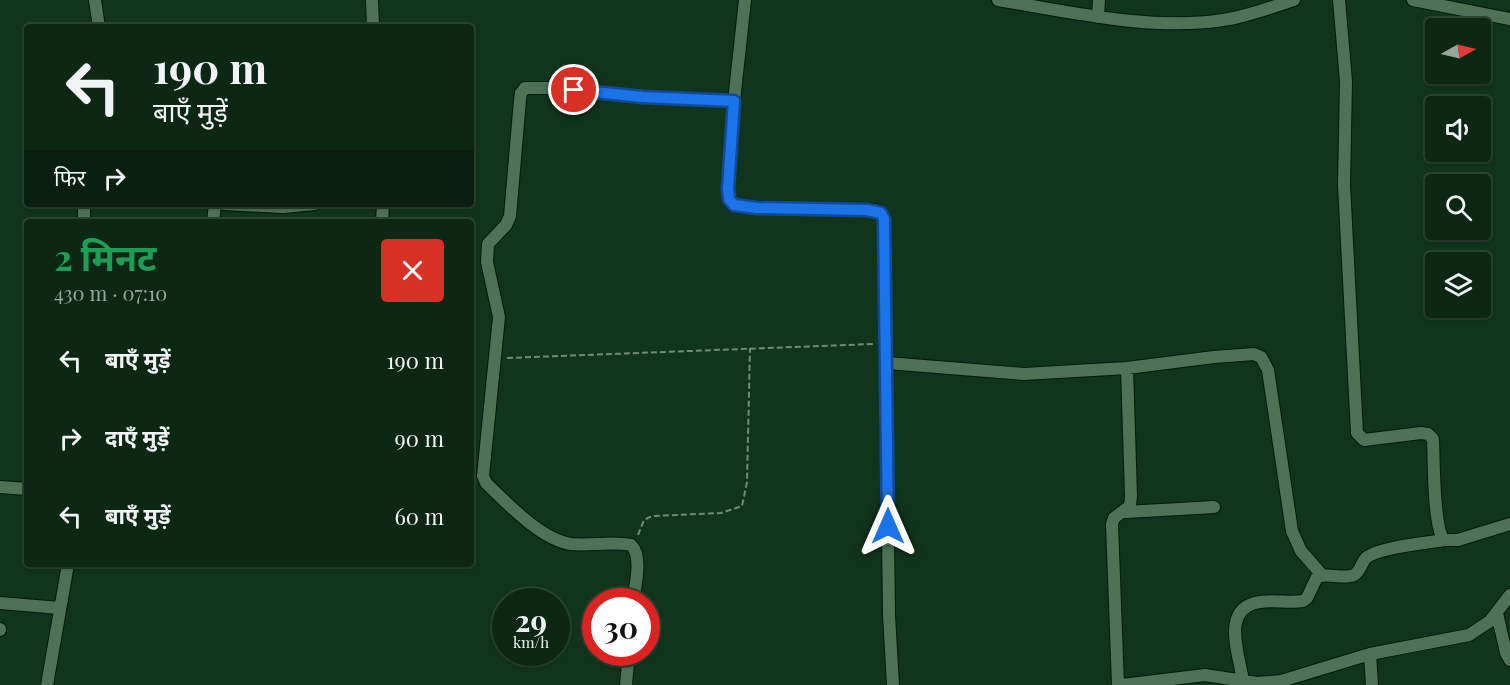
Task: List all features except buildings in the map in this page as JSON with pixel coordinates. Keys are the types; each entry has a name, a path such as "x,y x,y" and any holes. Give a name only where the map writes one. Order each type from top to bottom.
{"street":[{"path":"95,0 99,24"},
{"path":"372,0 373,24"},
{"path":"745,0 734,101 729,199 734,205 757,208 867,210 881,213 884,219 889,615 893,685"},
{"path":"998,0 1098,17 1210,22 1239,17 1294,0"},
{"path":"1098,17 1100,0"},
{"path":"1339,0 1346,81 1344,185 1357,433 1364,440 1421,433 1428,434 1433,439 1437,521 1440,535 1444,540"},
{"path":"1413,0 1510,19"},
{"path":"634,588 636,549 631,545 622,543 575,544 555,540 524,518 486,483 482,469 499,317 487,262 488,244 506,225 510,216 520,100 525,88 734,101"},
{"path":"887,363 1024,374 1127,368 1254,354 1261,357 1268,370 1292,531 1301,551 1322,575"},
{"path":"1126,512 1130,506 1131,496 1127,368"},
{"path":"0,487 24,489"},
{"path":"1118,685 1112,524 1114,518 1126,512 1214,507"},
{"path":"1243,681 1235,627 1238,612 1259,602 1303,601 1310,593 1313,582 1322,575 1351,576 1356,574 1368,556 1380,551 1444,540 1458,540 1510,524"},
{"path":"47,685 67,567"},
{"path":"1122,685 1206,675 1257,683 1281,681 1370,654 1469,635 1480,630 1497,613 1510,595"},
{"path":"0,603 60,608"},
{"path":"1497,613 1506,653 1510,660"},
{"path":"1370,654 1372,685"},
{"path":"626,685 628,666"}],"path":[{"path":"495,358 887,343"},
{"path":"636,549 640,527 644,520 652,516 721,513 742,506 747,482 750,348"}],"route":[{"path":"574,90 643,97 734,101 728,189 729,199 734,205 757,208 875,210 881,213 884,219 888,526"}]}
